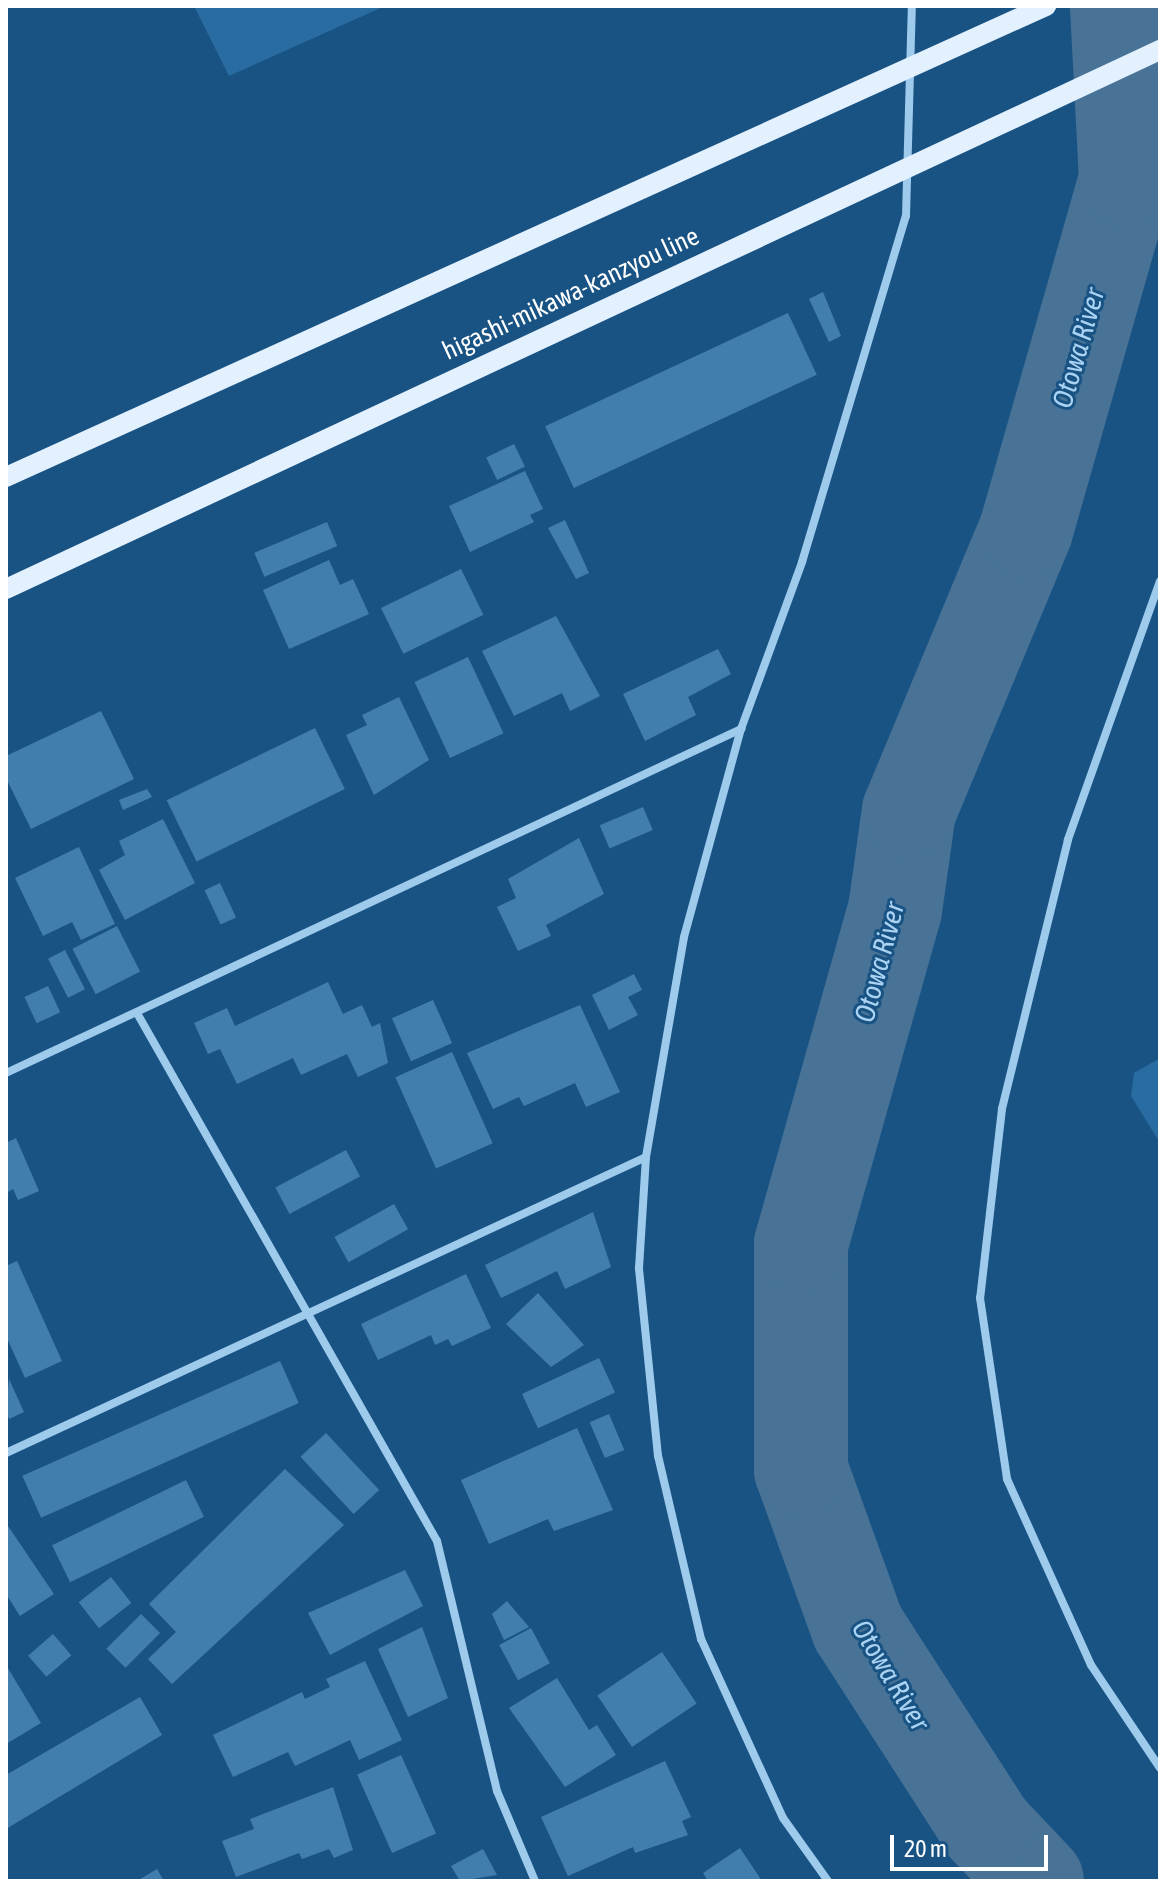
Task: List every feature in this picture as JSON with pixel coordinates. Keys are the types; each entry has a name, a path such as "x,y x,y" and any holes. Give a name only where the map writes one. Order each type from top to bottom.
{"main road":[{"path":"6,477 1046,6"},
{"name":"higashi-mikawa-kanzyou line","path":"6,589 905,165 1160,50"}],"street":[{"path":"828,1881 783,1818 742,1738 701,1639 680,1563 646,1370 639,1268 646,1157 684,937 741,729 802,562 906,216 905,165 916,67 912,6"},
{"path":"1160,581 1064,855 1002,1109 980,1298 1007,1479 1091,1665 1160,1768"},
{"path":"6,1073 741,729"},
{"path":"137,1013 310,1311 437,1541 497,1791 535,1881"},
{"path":"6,1453 646,1157"}],"shaded area":[{"path":"194,6 385,6 229,76"},
{"path":"1160,1058 1160,1143 1131,1096 1134,1073"}],"building":[{"path":"823,292 841,336 829,342 809,299"},
{"path":"788,313 817,375 574,488 545,426"},
{"path":"514,444 525,466 497,480 486,458"},
{"path":"525,471 543,509 530,515 534,522 470,552 449,506"},
{"path":"565,520 589,573 576,579 548,528"},
{"path":"327,522 337,546 264,577 254,553"},
{"path":"329,560 340,585 353,579 369,614 289,649 263,590"},
{"path":"461,569 483,615 403,654 381,608"},
{"path":"556,616 600,696 570,711 562,693 514,716 482,651"},
{"path":"718,649 731,674 688,697 696,715 645,741 623,694"},
{"path":"468,657 503,733 450,758 415,682"},
{"path":"399,697 429,760 374,795 346,735 367,725 362,715"},
{"path":"101,711 134,779 31,829 6,778 6,756"},
{"path":"315,728 345,789 197,861 167,800"},
{"path":"147,789 152,797 123,810 119,800"},
{"path":"643,807 653,830 610,848 600,825"},
{"path":"163,819 195,883 125,920 99,870 125,855 119,841"},
{"path":"579,838 604,894 546,925 551,936 518,951 497,907 516,898 508,879"},
{"path":"79,847 115,924 81,940 72,922 43,936 15,878"},
{"path":"220,883 236,917 221,925 205,890"},
{"path":"117,926 140,971 96,994 72,949"},
{"path":"65,950 85,989 68,998 48,959"},
{"path":"634,974 642,990 628,997 638,1015 609,1030 592,995"},
{"path":"328,982 343,1014 362,1005 372,1027 380,1023 388,1063 358,1077 347,1054 301,1075 293,1058 237,1084 220,1049 208,1054 194,1023 227,1008 235,1026"},
{"path":"48,986 60,1012 37,1023 24,997"},
{"path":"433,1000 452,1043 411,1061 392,1018"},
{"path":"580,1005 620,1092 586,1107 575,1083 524,1106 519,1097 493,1109 467,1053"},
{"path":"452,1052 493,1143 436,1169 395,1077"},
{"path":"16,1138 39,1191 18,1200 13,1189 6,1193 6,1143"},
{"path":"346,1150 360,1176 289,1214 275,1188"},
{"path":"394,1204 408,1229 349,1262 335,1237"},
{"path":"593,1212 611,1267 565,1289 557,1271 501,1298 485,1265"},
{"path":"17,1261 62,1361 25,1378 6,1336 6,1266"},
{"path":"466,1274 491,1328 452,1346 448,1339 435,1345 431,1335 378,1360 361,1324"},
{"path":"538,1293 584,1345 551,1367 506,1324"},
{"path":"599,1358 615,1392 538,1428 522,1394"},
{"path":"280,1361 299,1403 41,1518 22,1476"},
{"path":"9,1379 24,1412 9,1419 6,1411"},
{"path":"609,1414 624,1450 605,1458 590,1422"},
{"path":"577,1428 613,1510 554,1531 548,1519 489,1544 461,1480"},
{"path":"326,1433 379,1490 354,1514 300,1457"},
{"path":"285,1469 344,1525 172,1684 148,1659 176,1632 149,1604"},
{"path":"186,1480 204,1517 70,1582 52,1545"},
{"path":"6,1523 54,1594 20,1616 6,1594"},
{"path":"405,1570 423,1606 330,1655 308,1613"},
{"path":"111,1577 131,1603 99,1628 79,1602"},
{"path":"507,1601 529,1627 504,1640 492,1614"},
{"path":"141,1614 160,1633 125,1668 106,1649"},
{"path":"422,1627 448,1698 408,1717 378,1649"},
{"path":"531,1628 550,1663 518,1680 499,1645"},
{"path":"53,1634 71,1655 46,1677 28,1656"},
{"path":"662,1652 697,1703 632,1747 597,1696"},
{"path":"365,1661 402,1740 359,1760 350,1740 295,1766 288,1752 233,1777 213,1735 302,1692 305,1699 330,1687 326,1679"},
{"path":"6,1665 41,1723 6,1744"},
{"path":"557,1678 589,1730 597,1725 616,1755 565,1787 509,1708"},
{"path":"140,1697 162,1735 6,1829 6,1775"},
{"path":"401,1755 436,1834 392,1853 357,1775"},
{"path":"665,1761 691,1817 682,1821 688,1835 635,1853 633,1847 568,1876 541,1817"},
{"path":"333,1787 353,1850 334,1858 329,1849 302,1859 299,1853 236,1877 222,1841 254,1829 250,1819"},
{"path":"740,1848 762,1881 708,1881 703,1873"},
{"path":"483,1849 497,1875 460,1881 451,1866"},
{"path":"157,1869 164,1881 137,1881"}],"waterway":[{"name":"Otowa River","path":"1037,1881 987,1828 858,1628 801,1470 801,1244 895,910 909,811 1026,530 1126,179 1117,6"}]}
